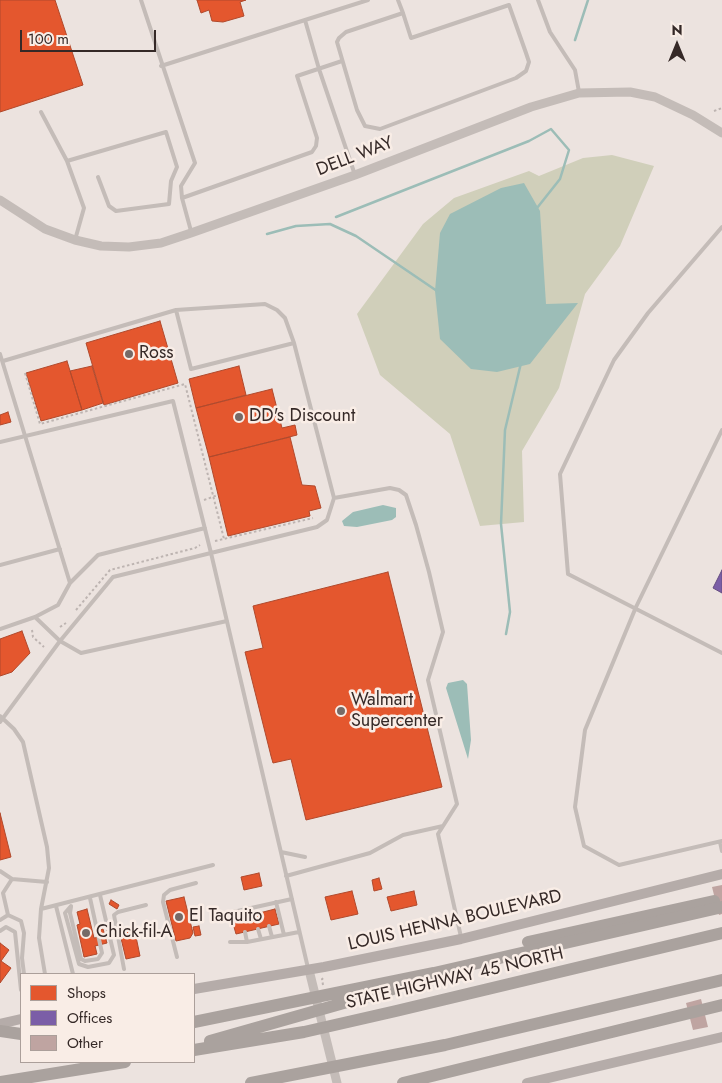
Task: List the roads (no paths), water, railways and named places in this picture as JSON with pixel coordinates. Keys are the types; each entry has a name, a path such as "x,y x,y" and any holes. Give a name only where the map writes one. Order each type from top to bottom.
{"highway":[{"path":"195,1046 406,986 528,942 718,904"},
{"path":"195,1022 434,973 718,904"},
{"name":"STATE HIGHWAY 45 NORTH","path":"195,1050 304,1032 396,1012 722,933"},
{"path":"251,1083 445,1045 722,980"},
{"path":"403,1083 722,1005"},
{"path":"705,1014 722,1010"},
{"path":"399,1083 555,1051 690,1018"},
{"path":"0,1031 20,1034"},
{"path":"0,1082 118,1063"}],"main road":[{"name":"LOUIS HENNA BOULEVARD","path":"195,989 309,970 461,939 722,874"},
{"path":"0,1024 20,1020"},
{"path":"527,1083 722,1037"}],"street":[{"name":"DELL WAY","path":"2,202 45,229 76,240 101,246 129,247 161,243 191,234 355,175 531,107 579,93 620,91 655,97 693,115 722,133"},
{"path":"309,970 337,1083"}],"lane":[{"path":"141,0 161,66 195,163 181,186 191,234"},
{"path":"161,66 368,0"},
{"path":"398,0 403,13 411,38 509,5 526,54 528,62 526,71 516,78 374,129 361,122 337,46 342,34 403,13"},
{"path":"538,0 550,32 575,70 579,93"},
{"path":"305,20 355,175"},
{"path":"182,198 312,152 316,146 317,138 296,76 342,61"},
{"path":"41,112 67,161 84,208 76,240"},
{"path":"67,161 166,132 177,167 172,181 169,204 116,211 109,206 98,177"},
{"path":"722,227 648,313 614,360 560,474 568,574 636,607 722,653"},
{"path":"2,362 176,310 265,304 277,310 284,318 294,342 334,498 327,520 317,527 113,578 60,641 1,719 14,729 23,742 47,847 47,882 41,909 39,938 46,973"},
{"path":"176,310 191,369 294,342"},
{"path":"0,354 70,582"},
{"path":"0,442 172,401 205,528 309,970"},
{"path":"722,430 636,607 585,730 575,807 584,846 619,865 721,842 722,851"},
{"path":"334,498 390,488 406,495 429,572 442,632 428,680 457,804 438,834 461,939"},
{"path":"0,629 35,617 58,604 70,582 98,555 205,528"},
{"path":"0,565 60,549"},
{"path":"35,617 60,641 82,653 227,621"},
{"path":"286,876 370,852 403,835 443,826"},
{"path":"281,852 305,857"},
{"path":"41,909 213,866"},
{"path":"0,871 12,879 47,882"},
{"path":"8,915 2,893 12,879"},
{"path":"177,957 163,902 164,895 170,890 196,883"},
{"path":"78,901 65,912 79,964 88,967 109,963 114,955 100,895"},
{"path":"71,906 70,913 81,958 85,961 98,959 102,953 90,898"},
{"path":"224,914 292,899"},
{"path":"276,902 284,935"},
{"path":"124,969 114,915 118,912 146,905"},
{"path":"264,905 266,912"},
{"path":"56,906 73,973"},
{"path":"252,908 254,914"},
{"path":"240,910 242,918"},
{"path":"0,920 8,915 16,917 22,926 24,973"},
{"path":"269,926 272,937"},
{"path":"0,931 6,927 16,932 20,978"},
{"path":"258,929 261,939"},
{"path":"245,932 247,942"},
{"path":"230,942 247,942 299,932"}],"water":[{"path":"524,183 540,211 546,304 578,303 530,364 497,372 471,369 440,339 435,291 440,233 450,214 501,188"},
{"path":"383,505 396,508 396,517 392,520 357,527 344,526 342,521 353,512"},
{"path":"463,680 467,684 471,740 468,759 446,688 448,683"}],"waterway":[{"path":"575,40 588,0"},
{"path":"336,217 529,141 551,129 569,150 560,179 537,208"},
{"path":"267,234 296,226 330,224 356,236 437,291"},
{"path":"506,634 510,612 501,524 505,430 521,363"}],"place":[{"name":"Ross","path":"129,354"},
{"name":"DD's Discount","path":"239,417"},
{"name":"Walmart Supercenter","path":"341,711"},
{"name":"El Taquito","path":"179,917"},
{"name":"Chick-fil-A","path":"86,933"}]}
